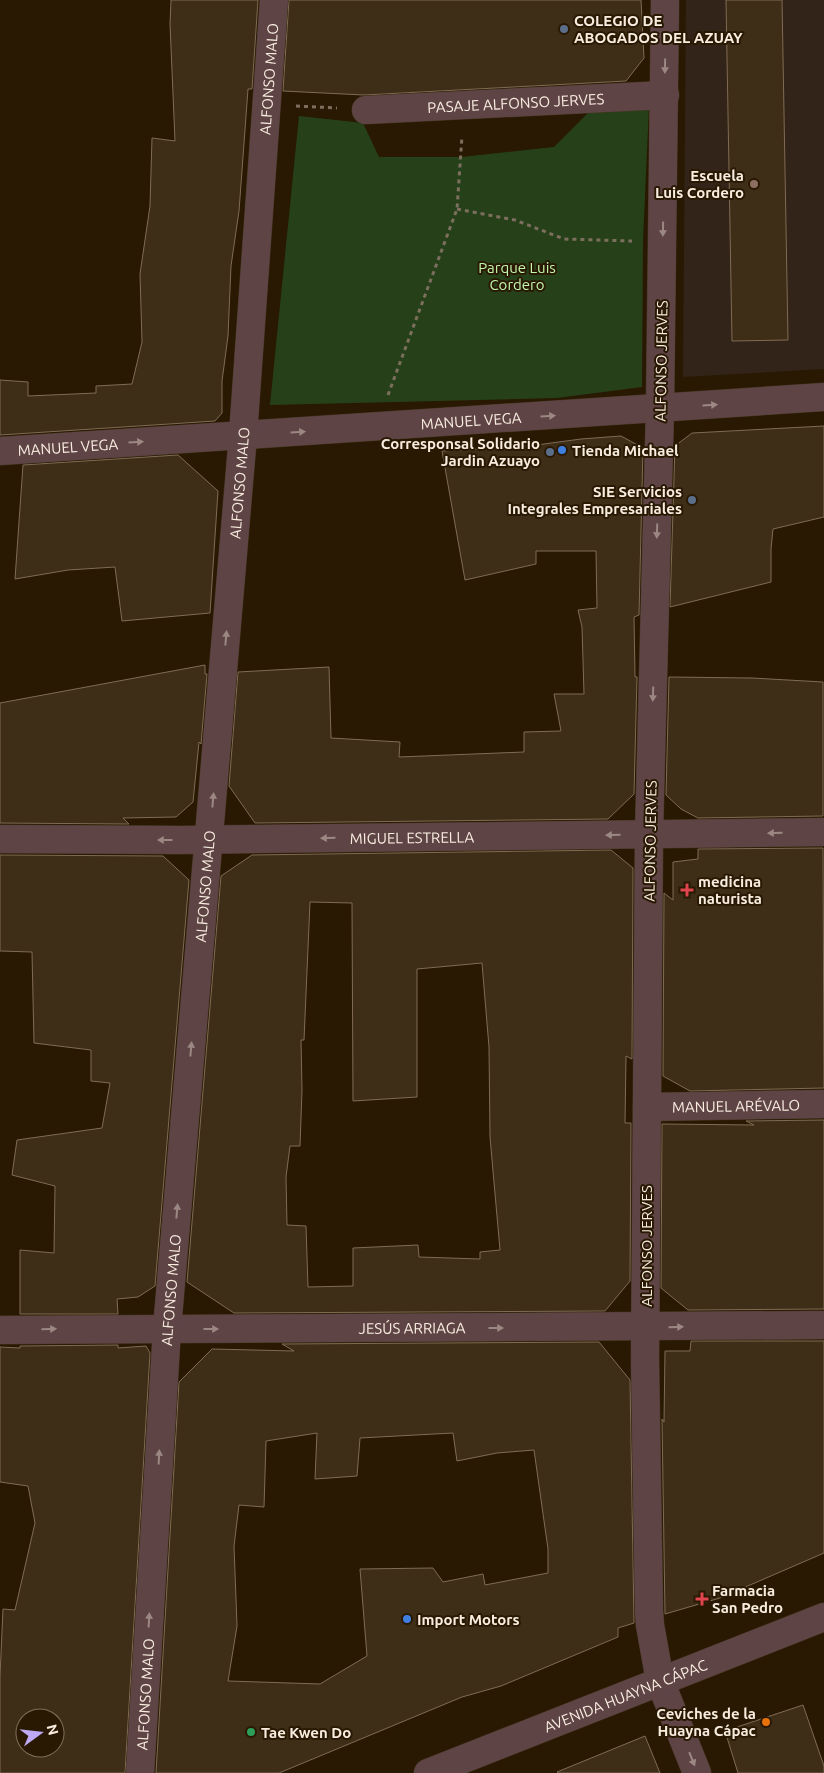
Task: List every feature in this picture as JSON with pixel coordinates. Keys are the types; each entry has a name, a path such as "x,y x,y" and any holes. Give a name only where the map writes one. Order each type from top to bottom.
{"street":[{"name":"ALFONSO MALO","path":"140,1773 167,1329 243,435 265,104 274,0"},
{"name":"ALFONSO JERVES","path":"665,0 660,408 649,834 645,1361 649,1611 660,1682 697,1773"},
{"name":"PASAJE ALFONSO JERVES","path":"366,110 665,95"},
{"name":"MANUEL VEGA","path":"0,451 824,397"},
{"name":"MIGUEL ESTRELLA","path":"0,840 824,832"},
{"name":"MANUEL ARÉVALO","path":"647,1107 824,1104"},
{"name":"JESÚS ARRIAGA","path":"0,1330 824,1325"},
{"name":"AVENIDA HUAYNA CÁPAC","path":"428,1773 482,1763 660,1682 824,1617"}],"path":[{"path":"265,104 366,110"},
{"path":"385,401 457,209 464,105"},
{"path":"457,209 515,220 564,239 618,241 663,239"}],"shaded area":[{"name":"Escuela Luis Cordero","path":"686,0 824,0 824,369 683,377"}],"green space":[{"name":"Parque Luis Cordero","path":"649,106 643,240 642,387 557,398 270,405 299,116 363,123 379,157 461,157 554,147 592,109"}],"building":[{"path":"171,0 258,0 252,89 248,89 239,211 231,266 228,336 222,381 222,413 215,421 0,435 0,380 28,382 28,396 96,393 96,386 132,384 142,342 140,274 150,206 152,138 175,141 170,24"},
{"path":"289,0 641,0 644,58 626,81 364,95 283,91"},
{"path":"726,0 782,0 788,340 732,341"},
{"path":"824,426 824,517 773,529 771,582 670,607 675,446 692,433"},
{"path":"621,436 643,448 639,615 634,617 635,677 637,677 634,794 608,819 255,823 229,786 238,672 329,667 331,738 400,742 399,757 524,752 524,732 561,731 554,694 584,694 582,627 578,610 597,608 596,551 536,551 536,564 465,580 442,451 529,446"},
{"path":"178,455 218,491 210,613 122,621 115,567 68,570 15,579 23,465"},
{"path":"205,665 205,674 207,674 201,744 199,742 193,802 176,817 123,818 129,824 0,823 0,703"},
{"path":"669,677 752,678 823,682 823,816 698,818 681,809 666,795"},
{"path":"823,848 824,1088 690,1091 663,1076 664,893 673,900 673,862 698,859 698,849"},
{"path":"611,850 633,868 632,1059 626,1056 625,1123 631,1123 630,1281 605,1311 234,1313 187,1282 221,876 252,855","holes":["310,902 352,903 353,1101 417,1097 417,969 482,963 489,1047 490,1137 500,1250 480,1252 480,1259 419,1257 418,1245 353,1248 353,1286 308,1287 306,1226 287,1225 286,1177 290,1146 300,1146 301,1040 304,1040"]},
{"path":"0,855 163,856 189,880 155,1286 138,1297 117,1299 118,1314 20,1314 20,1250 54,1253 55,1186 12,1175 17,1140 102,1128 110,1083 91,1081 91,1050 34,1043 32,952 0,951"},
{"path":"824,1120 824,1309 688,1310 661,1288 662,1124 754,1125 746,1121"},
{"path":"691,1341 824,1341 824,1553 720,1598 665,1614 662,1419 664,1422 665,1351 690,1351"},
{"path":"599,1342 630,1380 634,1623 618,1628 618,1637 501,1686 462,1697 279,1773 156,1773 179,1382 212,1349 294,1351 282,1344","holes":["317,1433 315,1479 357,1476 360,1438 453,1433 457,1461 497,1453 534,1450 548,1549 548,1573 485,1585 483,1574 443,1582 433,1568 360,1569 367,1656 320,1684 228,1681 237,1626 234,1546 239,1505 264,1507 266,1441"]},
{"path":"118,1345 118,1348 146,1346 150,1353 125,1773 0,1773 0,1676 3,1609 15,1610 35,1523 28,1486 0,1482 0,1347 20,1348 20,1346"},
{"path":"803,1705 824,1766 824,1773 738,1773 725,1731"},
{"path":"645,1736 660,1773 557,1772"}],"place":[{"name":"COLEGIO DE ABOGADOS DEL AZUAY","path":"564,29"},
{"name":"Escuela Luis Cordero","path":"754,184"},
{"name":"Tienda Michael","path":"562,450"},
{"name":"Corresponsal Solidario Jardin Azuayo","path":"550,452"},
{"name":"SIE Servicios Integrales Empresariales","path":"692,500"},
{"name":"medicina naturista","path":"687,890"},
{"name":"Farmacia San Pedro","path":"702,1599"},
{"name":"Import Motors","path":"407,1619"},
{"name":"Ceviches de la Huayna Cápac","path":"766,1722"},
{"name":"Tae Kwen Do","path":"251,1732"}]}
